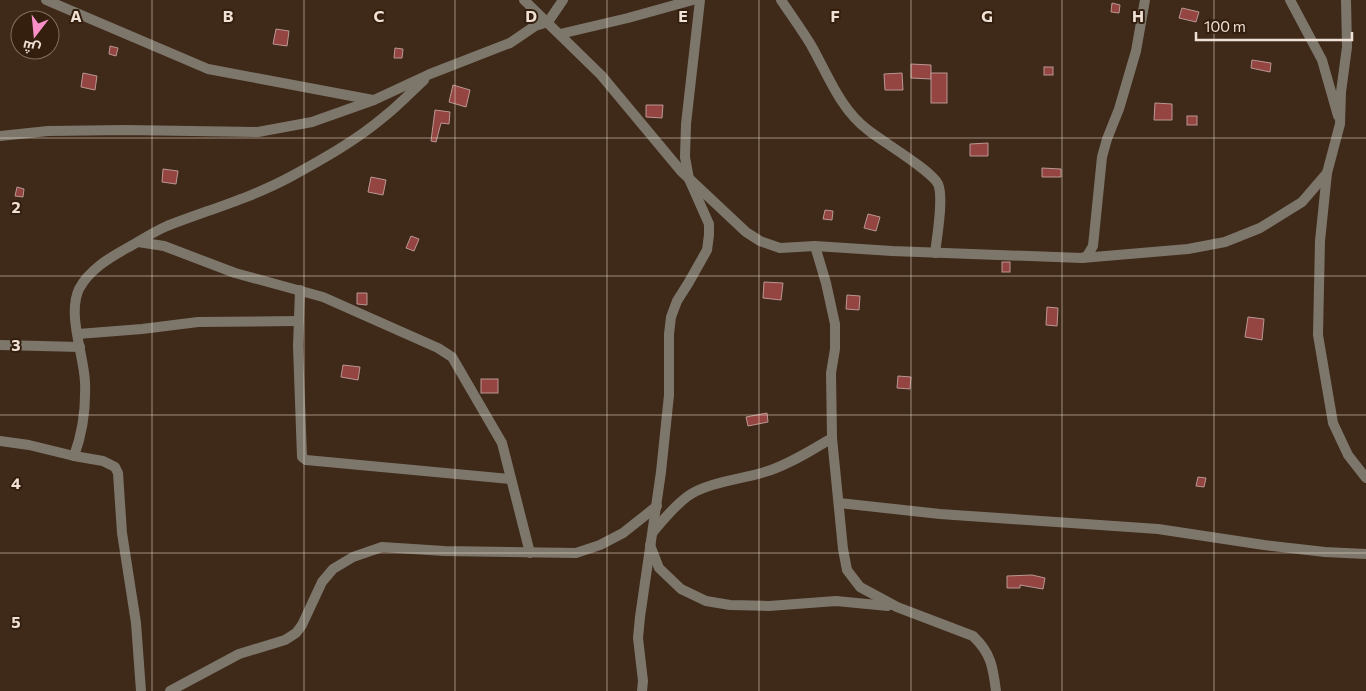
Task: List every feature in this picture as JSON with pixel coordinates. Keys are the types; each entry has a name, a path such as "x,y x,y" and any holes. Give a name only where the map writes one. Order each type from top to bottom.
{"street":[{"path":"46,0 208,69 374,100"},
{"path":"524,0 601,75 689,179 746,232 760,241 780,248 815,246 935,253 1082,258 1188,249 1225,242 1260,228 1302,202 1327,173"},
{"path":"0,136 48,131 258,132 312,122 374,100 430,74 510,43 535,26 548,22 563,0"},
{"path":"560,34 693,0"},
{"path":"642,691 639,631 669,394 668,334 670,317 677,301 707,250 709,235 709,224 689,179 684,144 700,0"},
{"path":"781,0 810,44 837,94 857,120 927,172 936,181 940,195 935,253"},
{"path":"1082,258 1087,256 1093,246 1102,157 1119,109 1136,51 1145,0"},
{"path":"1290,0 1322,60 1340,124"},
{"path":"1346,0 1347,47 1340,124 1327,173 1320,241 1318,335 1334,423 1348,455 1366,478"},
{"path":"74,456 81,438 84,421 86,382 78,334 75,300 80,288 94,270 112,256 165,227 223,206 289,178 352,142 385,116 430,74"},
{"path":"138,242 164,246 235,273 323,297 438,348 452,357 502,443 530,553"},
{"path":"815,246 835,324 835,349 831,373 832,438 843,549 847,570 860,587 897,607 973,636 989,655 996,691"},
{"path":"300,290 302,457 306,460 511,479"},
{"path":"78,334 198,322 299,321"},
{"path":"0,345 80,347"},
{"path":"652,533 674,507 689,495 708,487 774,469 789,463 832,438"},
{"path":"0,441 29,444 103,462 115,467 118,473 122,533 136,623 141,691"},
{"path":"839,503 940,514 1158,529 1264,545 1325,552 1366,554"},
{"path":"170,691 239,654 285,640 296,633 302,625 322,582 333,569 353,557 382,547 444,551 576,552 600,545 623,533 656,506"},
{"path":"650,545 659,568 681,589 706,601 730,605 769,606 836,601 897,607"}],"building":[{"path":"1112,3 1120,5 1119,13 1111,12"},
{"path":"1182,8 1199,12 1196,22 1179,18"},
{"path":"276,29 289,31 287,46 273,44"},
{"path":"110,46 118,48 116,56 109,54"},
{"path":"395,48 403,49 402,58 394,58"},
{"path":"1252,60 1271,63 1270,72 1251,68"},
{"path":"911,64 931,65 931,79 911,78"},
{"path":"1044,67 1053,67 1053,75 1044,75"},
{"path":"83,73 97,76 95,90 81,87"},
{"path":"902,73 903,90 885,90 884,74"},
{"path":"931,73 947,73 947,103 931,103"},
{"path":"453,85 470,90 466,107 449,102"},
{"path":"1155,103 1172,104 1172,120 1154,120"},
{"path":"646,105 663,105 662,118 646,117"},
{"path":"435,110 450,112 449,124 441,123 436,142 431,141"},
{"path":"1187,116 1197,116 1197,125 1187,125"},
{"path":"988,143 988,156 970,156 970,144"},
{"path":"1042,168 1061,169 1061,177 1042,177"},
{"path":"163,169 178,171 176,184 162,182"},
{"path":"371,177 386,180 383,195 368,192"},
{"path":"17,187 24,189 23,197 15,196"},
{"path":"825,210 833,211 832,220 823,219"},
{"path":"868,214 880,217 876,231 864,228"},
{"path":"411,236 419,239 414,251 406,248"},
{"path":"1002,262 1010,262 1010,272 1002,272"},
{"path":"764,282 783,283 781,300 763,298"},
{"path":"357,293 367,293 367,305 357,304"},
{"path":"847,295 860,296 859,310 846,309"},
{"path":"1047,307 1058,308 1057,326 1046,325"},
{"path":"1248,317 1264,319 1262,340 1245,337"},
{"path":"343,365 360,367 358,380 341,377"},
{"path":"898,376 911,377 910,389 897,388"},
{"path":"481,379 498,379 498,393 481,393"},
{"path":"767,413 768,422 748,426 746,417"},
{"path":"1198,477 1206,478 1204,487 1196,486"},
{"path":"1032,575 1045,578 1043,589 1020,585 1020,588 1007,588 1007,576"}]}
